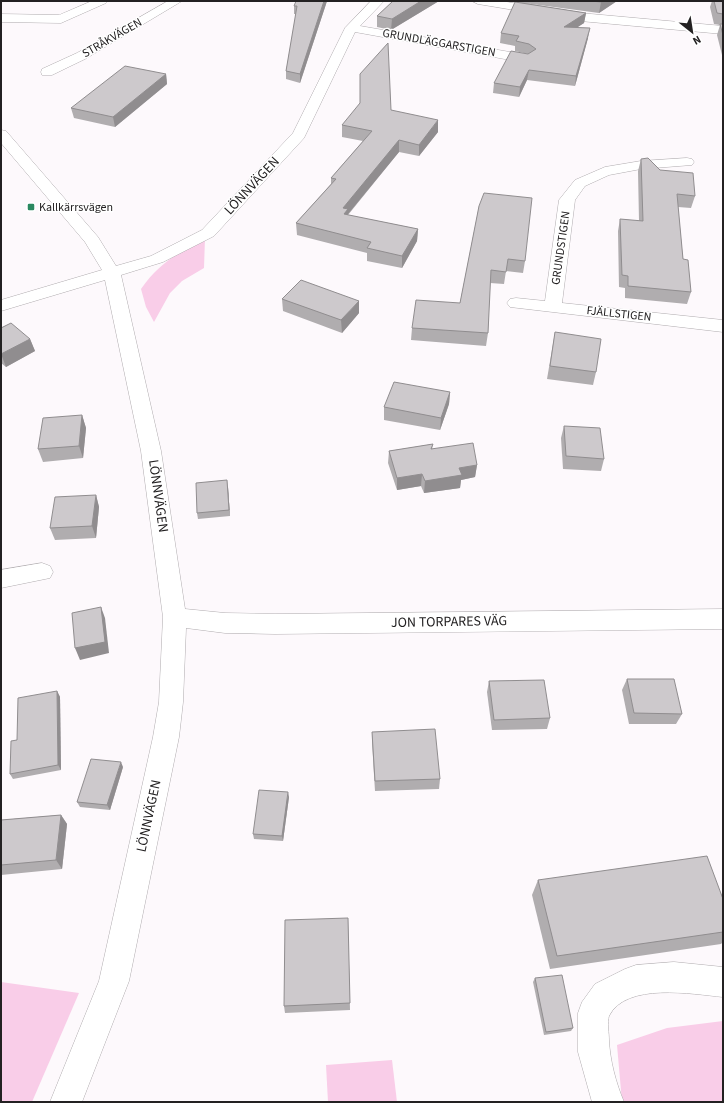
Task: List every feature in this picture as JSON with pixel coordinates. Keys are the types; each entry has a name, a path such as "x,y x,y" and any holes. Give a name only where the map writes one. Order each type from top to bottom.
{"street":[{"path":"5,18 61,19 102,1"},
{"name":"STRÅKVÄGEN","path":"47,72 81,56 176,1"},
{"name":"LÖNNVÄGEN","path":"66,1102 114,981 166,738 171,702 175,617 151,451 112,274 157,259 208,233 299,135 351,28 378,1"},
{"path":"478,1 580,18 723,30"},
{"path":"1,30 5,18 16,7"},
{"name":"GRUNDLÄGGARSTIGEN","path":"351,28 527,59"},
{"path":"1,134 92,240 112,274 1,306"},
{"name":"GRUNDSTIGEN","path":"553,307 567,200 580,183 606,171 641,165 687,162"},
{"name":"FJÄLLSTIGEN","path":"516,303 723,326"},
{"path":"1,579 42,572"},
{"name":"JON TORPARES VÄG","path":"175,617 225,623 275,624 723,619"},
{"path":"608,1102 604,1093 594,1044 593,1013 606,996 636,980 674,977 723,982"}],"shaded area":[{"path":"205,238 204,268 182,281 170,293 154,322 146,307 141,289 162,265 177,254"},
{"path":"1,982 79,993 32,1102 1,1102"},
{"path":"723,1021 723,1102 622,1102 617,1045 667,1028"},
{"path":"392,1060 397,1102 328,1102 326,1065"}],"building":[{"path":"296,1 324,1 300,74 286,71 297,6 294,6"},
{"path":"393,1 421,1 392,19 377,16"},
{"path":"714,1 723,1 723,14 717,13"},
{"path":"515,2 586,13 564,27 590,28 576,76 529,70 520,87 494,83 511,51 528,54 536,49 529,44 516,41 519,36 501,33"},
{"path":"720,24 723,24 723,35"},
{"path":"388,43 391,110 438,120 419,145 399,140 343,208 348,209 344,214 418,229 402,256 367,248 371,242 296,223 336,179 331,178 372,131 342,125 360,103 360,74"},
{"path":"125,66 166,74 113,117 71,108"},
{"path":"648,158 660,170 693,173 695,196 677,194 683,259 688,260 691,292 628,286 628,276 622,275 620,219 643,221 641,159"},
{"path":"484,193 532,198 525,261 508,259 506,272 491,270 488,333 412,328 416,300 460,303 479,206"},
{"path":"301,280 359,301 341,320 282,299"},
{"path":"11,323 30,339 1,354 1,328"},
{"path":"555,332 601,339 596,372 550,366"},
{"path":"394,382 450,392 441,418 384,407"},
{"path":"82,415 79,446 38,449 43,418"},
{"path":"564,426 600,428 604,459 566,456"},
{"path":"473,443 477,465 459,468 462,475 425,481 422,474 397,478 389,451 433,444 431,449"},
{"path":"227,480 229,510 197,513 196,483"},
{"path":"96,495 92,526 50,528 55,497"},
{"path":"101,607 105,642 75,648 72,613"},
{"path":"627,679 674,679 682,714 634,713"},
{"path":"544,680 550,718 494,720 489,681"},
{"path":"57,691 58,765 10,774 11,741 17,740 18,698"},
{"path":"435,729 440,779 375,781 372,732"},
{"path":"91,759 121,762 107,805 77,802"},
{"path":"259,790 288,792 282,836 253,834"},
{"path":"61,815 56,860 1,865 1,820"},
{"path":"707,856 723,899 723,932 557,956 538,880"},
{"path":"348,918 350,1003 284,1006 285,920"},
{"path":"562,975 573,1028 546,1032 535,978"}],"place":[{"name":"Kallkärrsvägen","path":"31,207"}]}
